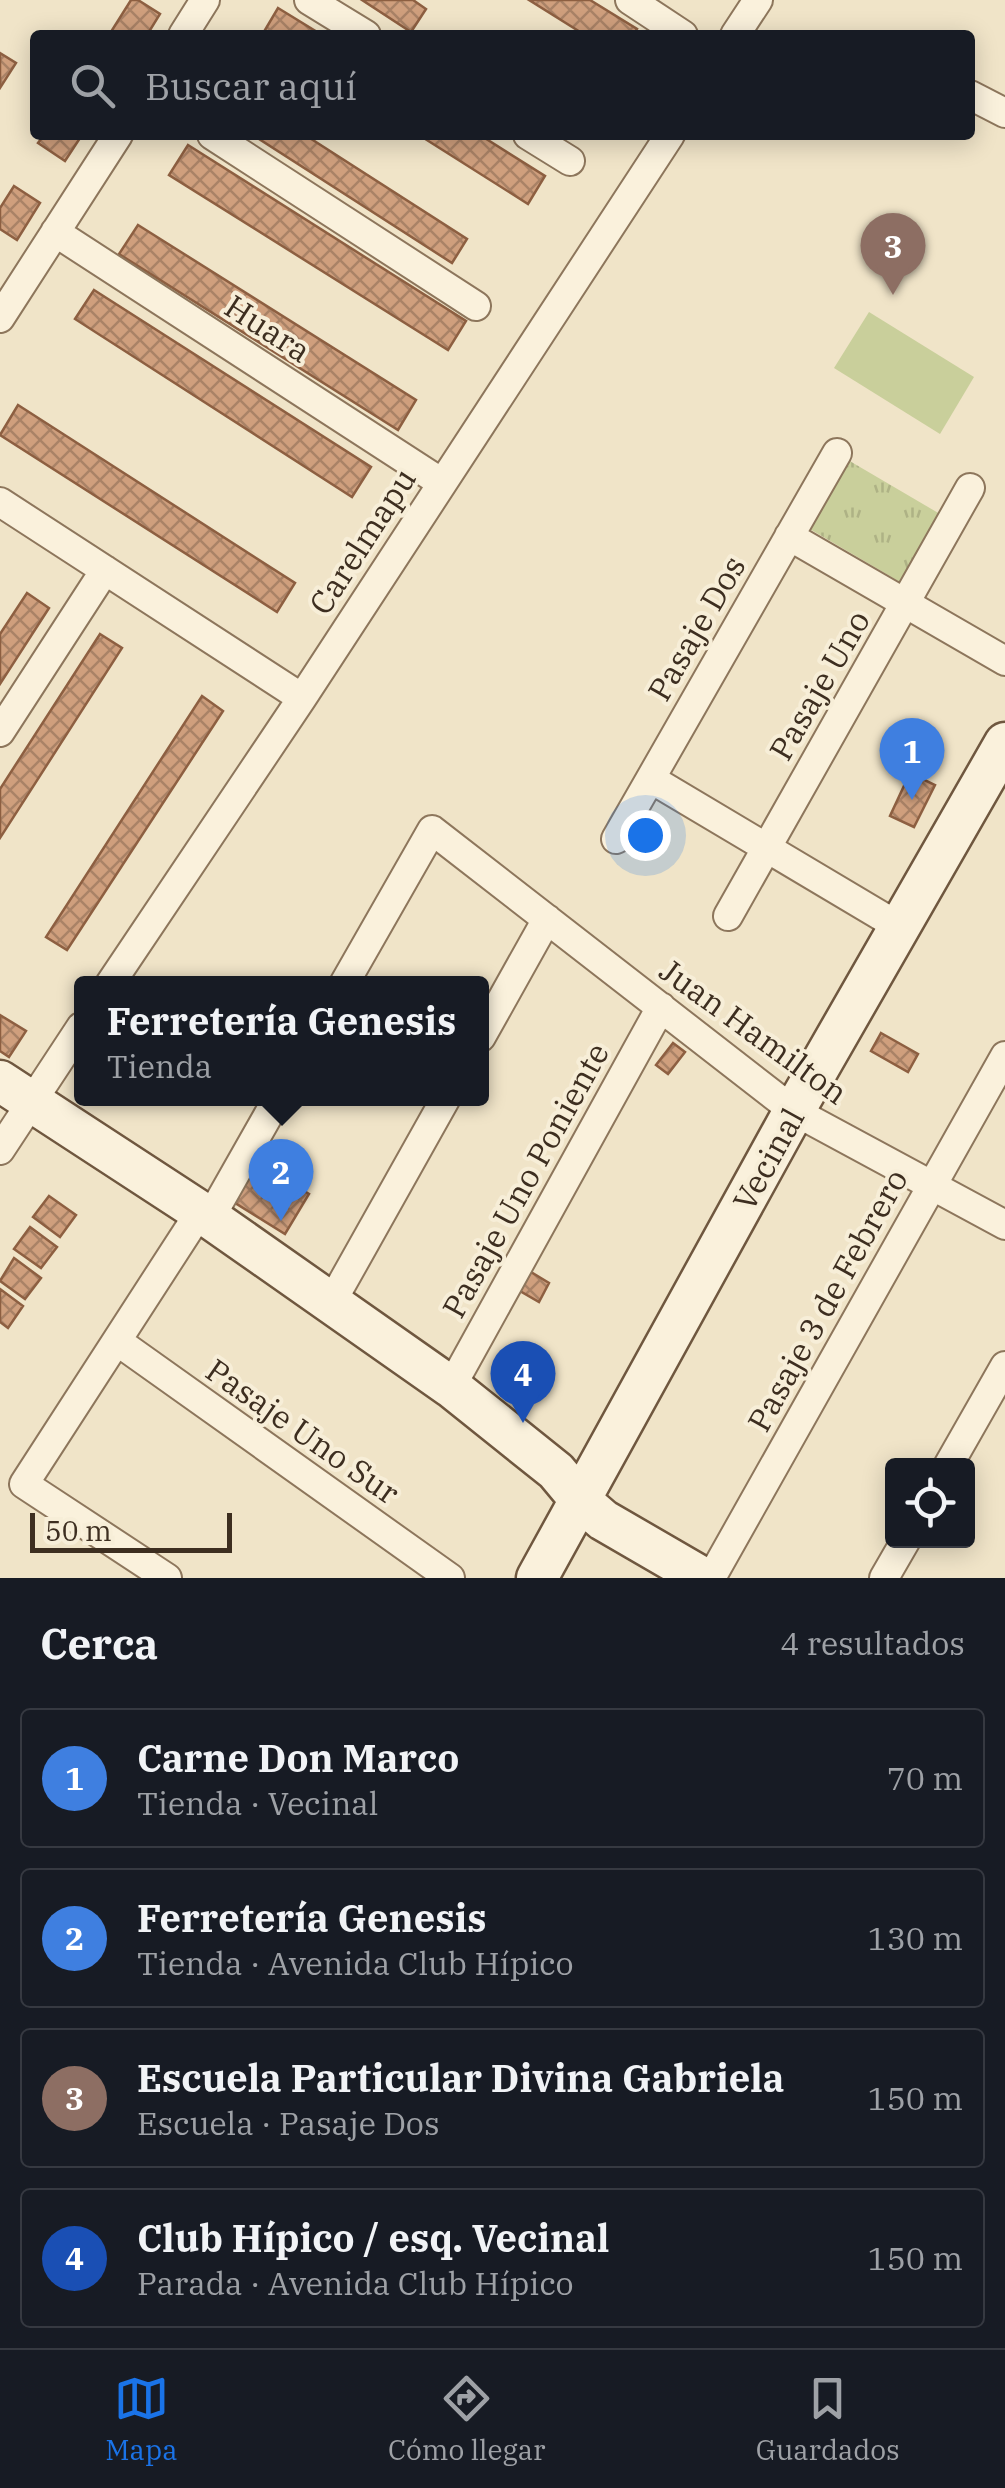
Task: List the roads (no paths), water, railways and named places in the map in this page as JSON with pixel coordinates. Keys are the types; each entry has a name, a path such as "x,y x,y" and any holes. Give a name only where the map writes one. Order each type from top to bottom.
{"street":[{"path":"185,30 205,0"},
{"path":"310,0 358,30"},
{"path":"630,0 675,30"},
{"path":"738,30 758,0"},
{"path":"975,98 1005,113"},
{"path":"0,318 115,140"},
{"path":"220,140 476,306"},
{"path":"536,140 570,160"},
{"name":"Carelmapu","path":"115,976 667,140"},
{"name":"Huara","path":"56,232 442,483"},
{"name":"Pasaje Dos","path":"616,839 837,453"},
{"name":"Pasaje Uno","path":"728,916 970,488"},
{"path":"0,502 302,698"},
{"path":"788,536 1005,661"},
{"path":"0,732 105,570"},
{"name":"Vecinal","path":"538,1578 794,1111 1005,743"},
{"path":"651,778 898,926"},
{"name":"Juan Hamilton","path":"349,976 432,830 794,1111 1005,1225"},
{"path":"489,1023 548,919"},
{"name":"Pasaje Uno Poniente","path":"451,1387 660,1007"},
{"path":"0,1150 16,1091 74,1033"},
{"name":"Pasaje 3 de Febrero","path":"707,1578 1005,1056"},
{"path":"16,1091 205,1215 451,1387 556,1470 603,1520 707,1578"},
{"path":"167,1578 24,1484 205,1215 273,1106"},
{"path":"332,1303 442,1106"},
{"name":"Pasaje Uno Sur","path":"117,1341 450,1578"},
{"path":"953,1458 1005,1366"},
{"path":"884,1578 901,1548"}],"place":[{"name":"Escuela Particular Divina Gabriela","path":"893,295"},
{"name":"Carne Don Marco","path":"912,800"},
{"name":"Ferretería Genesis","path":"281,1221"},
{"name":"Club Hípico / esq. Vecinal","path":"523,1423"}]}
